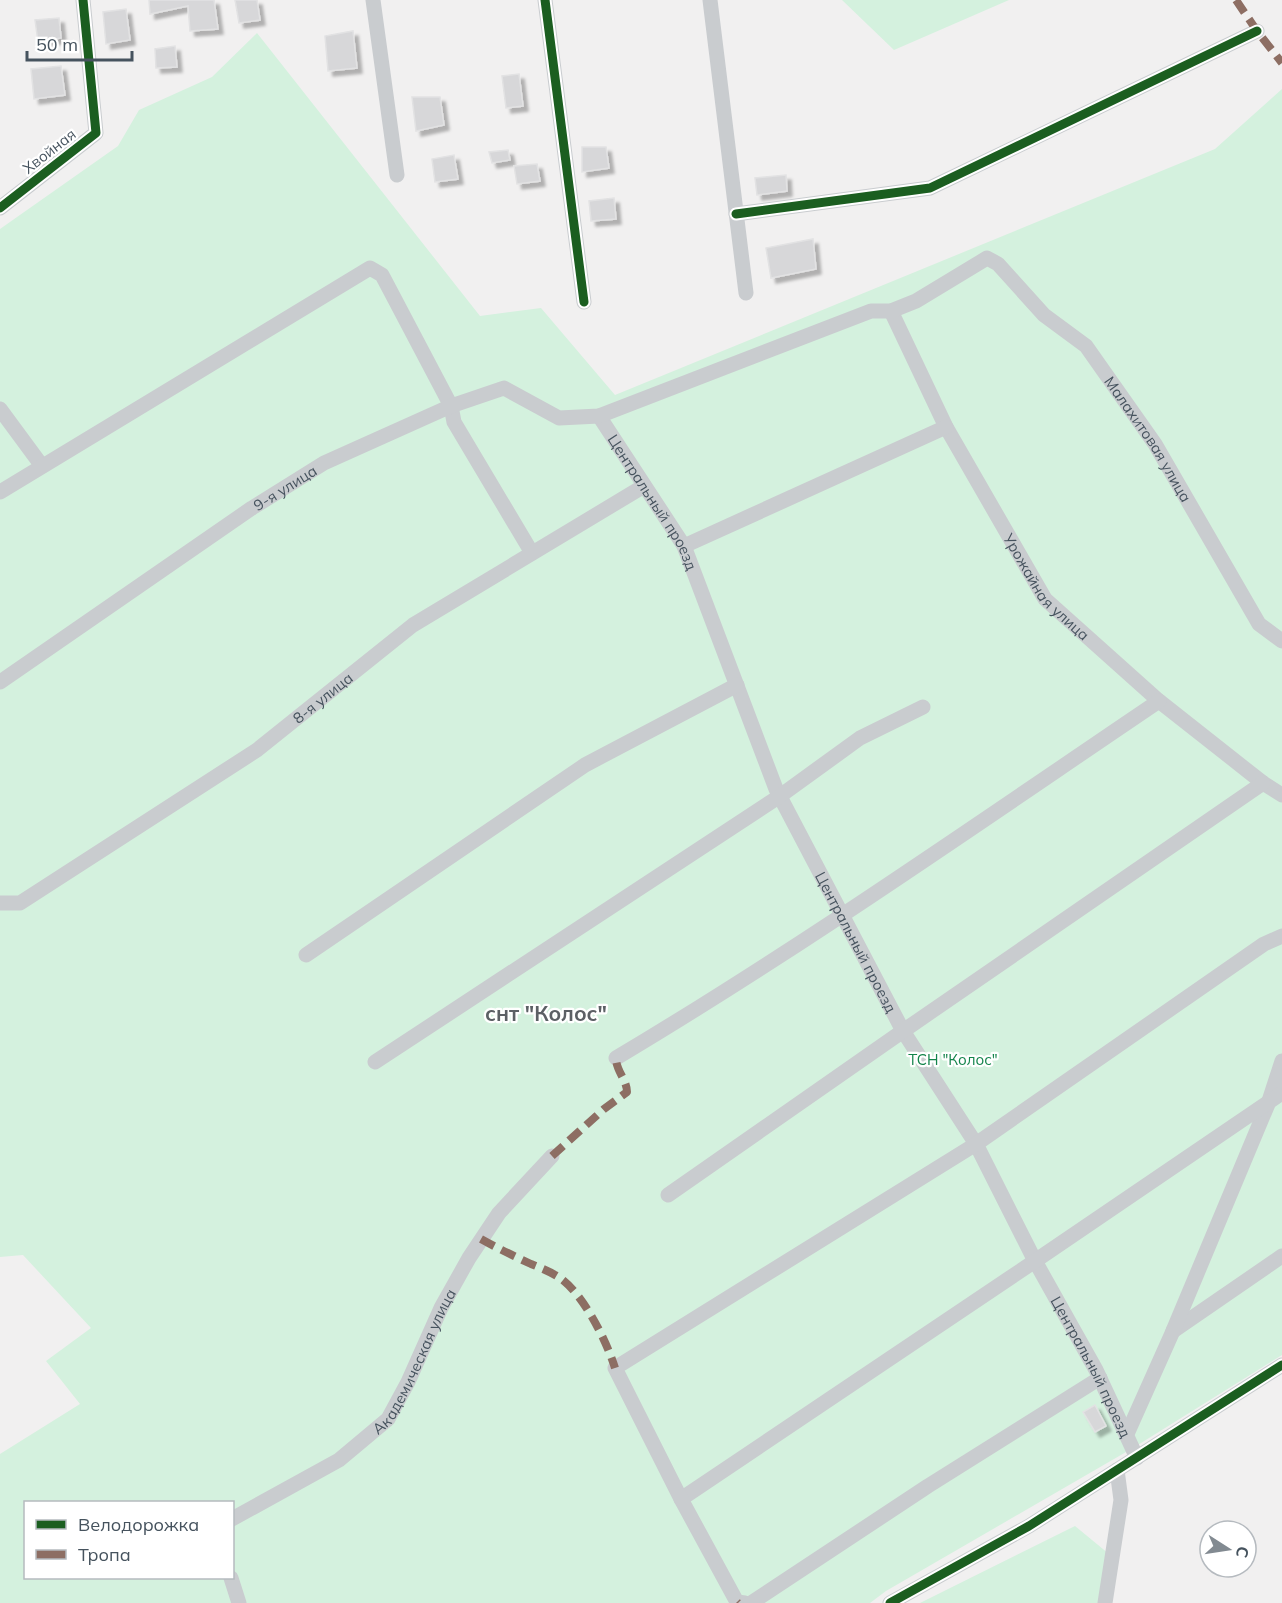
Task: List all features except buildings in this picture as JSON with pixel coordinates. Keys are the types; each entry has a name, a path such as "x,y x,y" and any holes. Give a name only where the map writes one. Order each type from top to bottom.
{"street":[{"name":"Хвойная","path":"0,208 96,133 83,0"},
{"path":"373,0 397,175"},
{"path":"545,0 584,302"},
{"path":"710,0 746,293"},
{"path":"736,214 930,188 1257,31"},
{"name":"9-я улица","path":"0,682 252,508 324,463 451,406 504,388 559,418 599,416 871,311 891,311 916,302 987,258"},
{"name":"Малахитовая улица","path":"987,258 998,264 1044,315 1086,346 1155,444 1259,624 1282,641"},
{"path":"0,492 369,268 382,275 451,406 454,422 532,553"},
{"name":"Урожайная улица","path":"891,311 946,427 1045,599 1160,701 1263,783 1282,795"},
{"path":"0,409 42,466"},
{"name":"Центральный проезд","path":"599,416 684,546 780,796 903,1031 976,1144 1035,1261 1100,1378 1137,1458"},
{"path":"684,546 946,427"},
{"name":"8-я улица","path":"0,903 20,903 257,750 413,625 644,486"},
{"path":"306,955 585,765 737,686"},
{"path":"616,1058 687,1016 842,915 1160,701"},
{"path":"375,1062 780,796 860,738 923,707"},
{"path":"668,1195 1263,783"},
{"path":"745,1603 737,1602 681,1499 615,1368 976,1144 1264,944 1282,936"},
{"path":"1127,1434 1173,1331 1268,1104 1282,1061"},
{"path":"681,1499 1282,1093"},
{"name":"Академическая улица","path":"234,1518 339,1460 388,1419 408,1382 441,1308 469,1258 499,1212 552,1156"},
{"path":"1173,1331 1282,1256"},
{"path":"890,1603 1029,1526 1282,1365"},
{"path":"751,1603 928,1486 1100,1378"},
{"path":"1105,1603 1121,1500 1117,1470"},
{"path":"231,1579 239,1603"}],"green space":[{"path":"842,0 1009,0 894,50"},
{"name":"ТСН \"Колос\"","path":"257,33 480,316 541,308 615,395 1215,149 1282,89 1282,1355 1133,1448 886,1591 870,1603 0,1603 0,1454 80,1404 46,1361 91,1328 23,1255 0,1257 0,229 118,146 139,110 212,77"},
{"path":"1075,1526 1109,1554 1099,1603 920,1603"}],"marked path":[{"path":"1236,0 1282,63"},
{"path":"552,1156 604,1109 627,1092 616,1058"},
{"path":"481,1239 553,1274 569,1286 593,1319 615,1368"}],"cycle path":[{"path":"0,208 96,133 83,0"},
{"path":"545,0 584,302"},
{"path":"736,214 930,188 1257,31"},
{"path":"890,1603 1029,1526 1282,1365"}],"district":[{"name":"снт \"Колос\"","path":"546,1013"}]}
